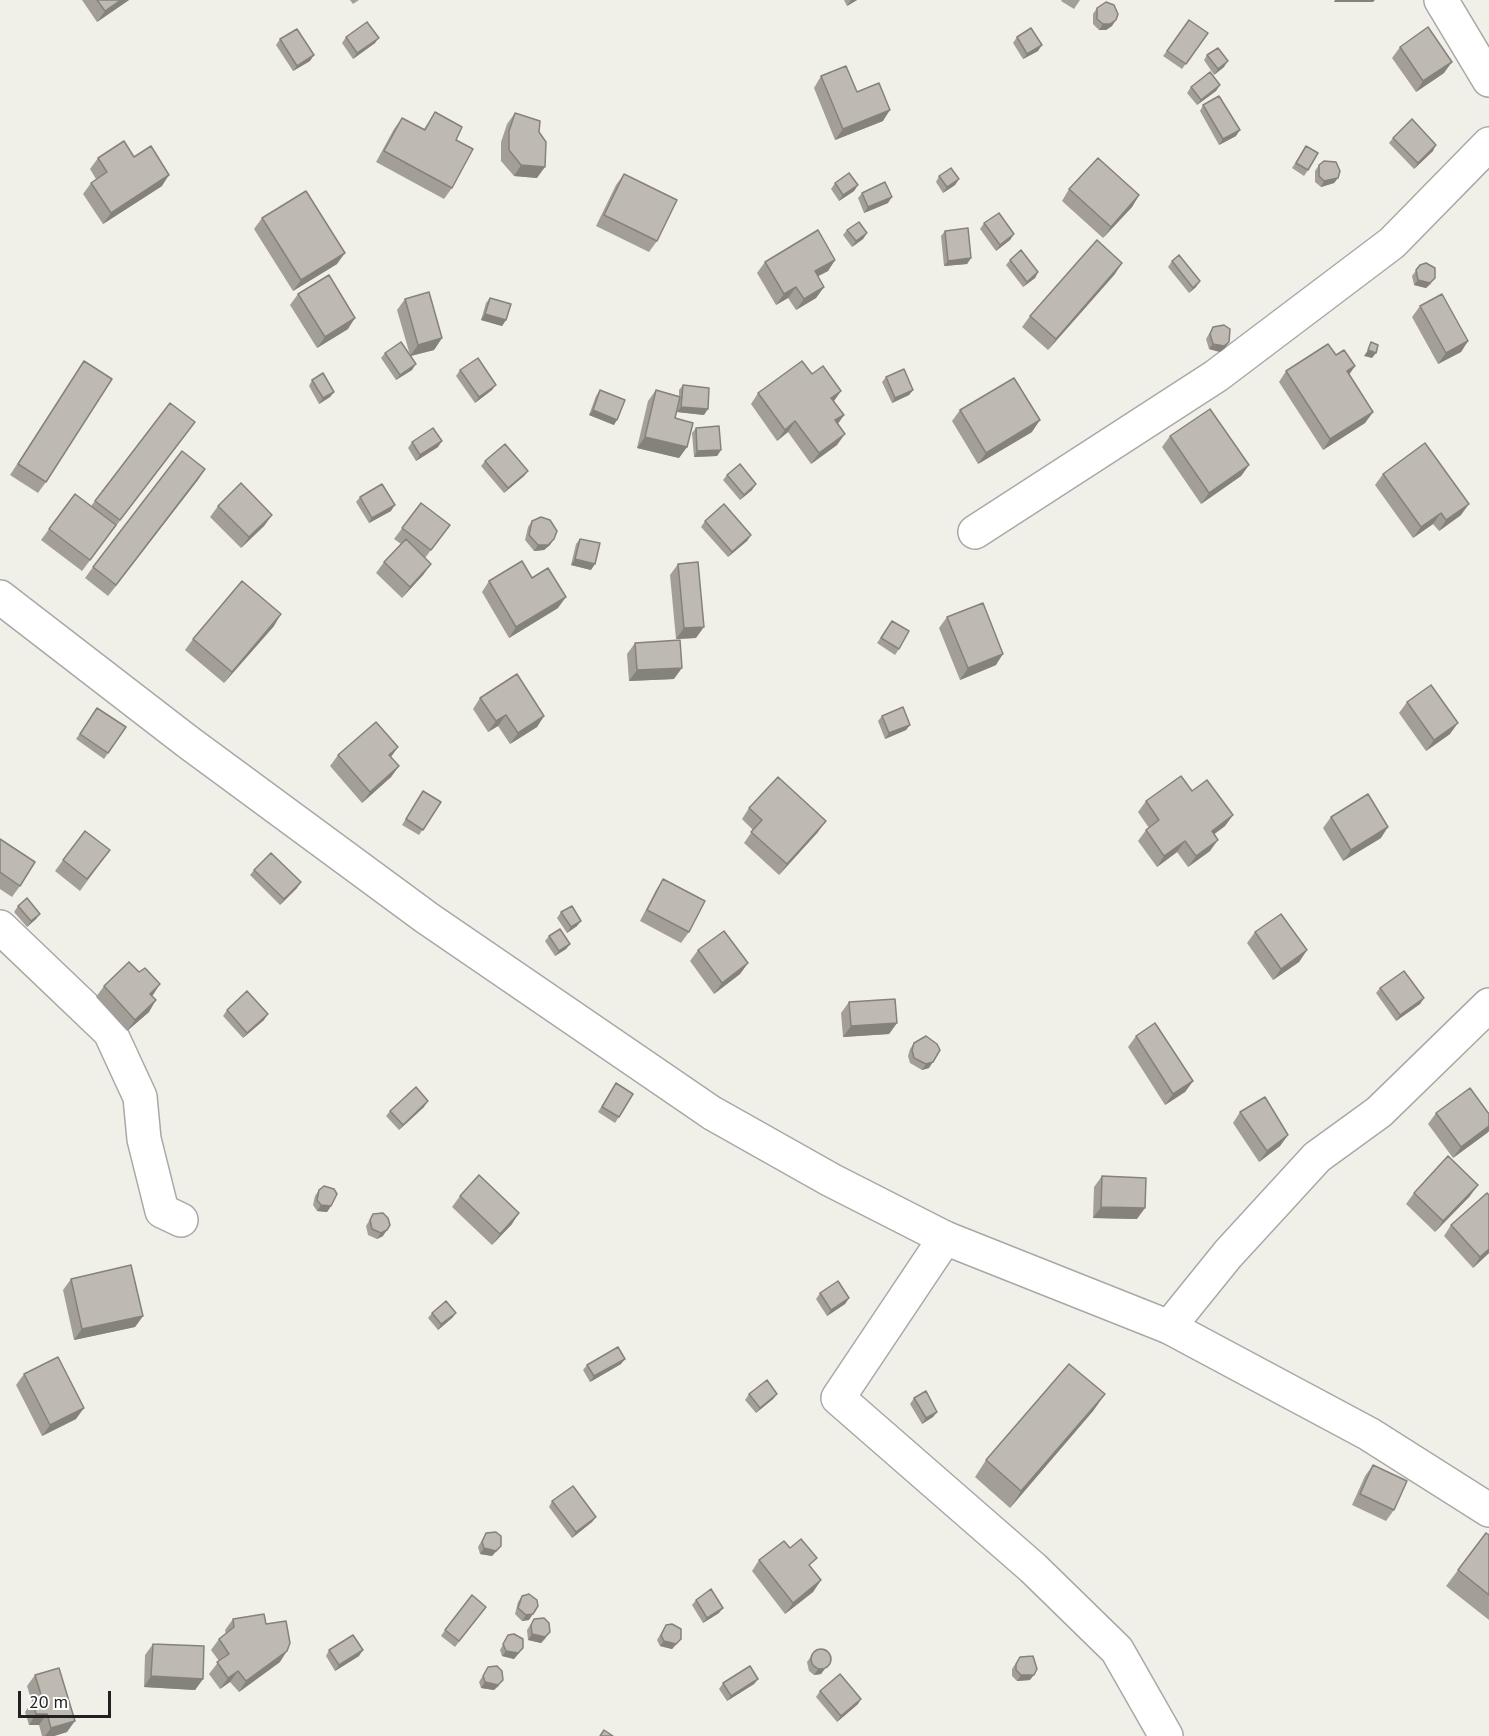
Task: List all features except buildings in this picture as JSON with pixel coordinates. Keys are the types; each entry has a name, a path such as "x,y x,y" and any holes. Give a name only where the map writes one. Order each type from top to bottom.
{"street":[{"path":"1441,0 1489,80"},
{"path":"975,532 1225,369 1392,243 1489,144"},
{"path":"0,597 188,742 427,918 712,1113 831,1180 945,1238 1169,1327 1370,1434 1489,1510"},
{"path":"0,927 110,1032 140,1098 144,1139 162,1211 181,1221"},
{"path":"1169,1327 1228,1254 1317,1157 1379,1112 1417,1072 1489,1005"},
{"path":"945,1238 838,1398 1033,1568 1117,1650 1166,1736"}]}
